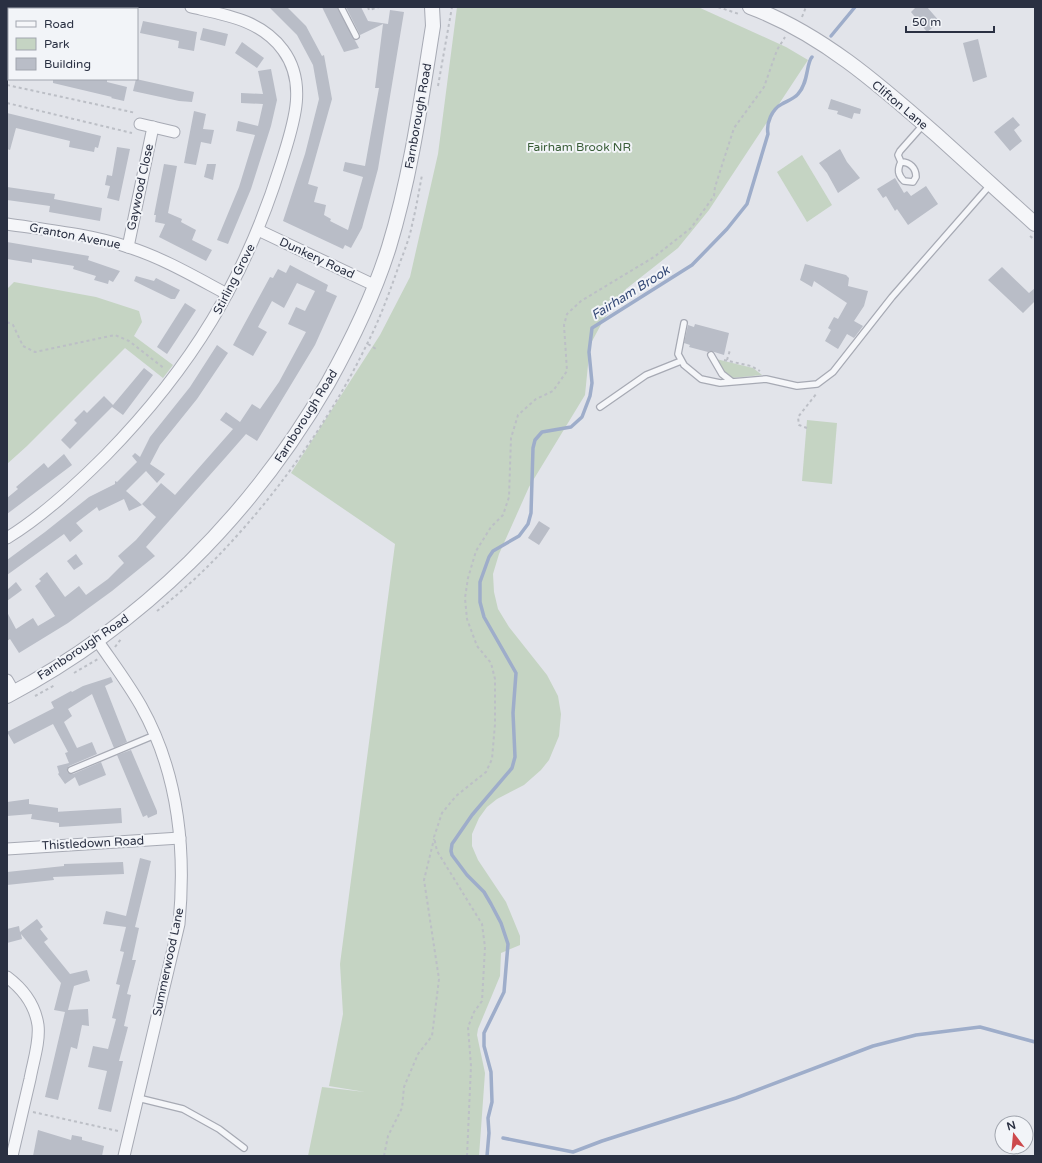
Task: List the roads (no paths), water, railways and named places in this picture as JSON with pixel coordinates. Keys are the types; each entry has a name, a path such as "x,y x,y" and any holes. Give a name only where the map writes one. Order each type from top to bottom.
{"street":[{"name":"Stirling Grove","path":"7,538 54,503 88,473 147,411 175,377 211,323 227,294 258,230 275,182 297,107 298,95 294,72 284,51 276,42 256,26 234,16 191,7"},
{"name":"Farnborough Road","path":"10,694 71,658 101,638 160,591 196,557 262,484 314,408 344,352 376,286 403,200 413,150 433,26 432,7"},
{"name":"Farnborough Road","path":"433,26 440,16 441,7"},
{"name":"Clifton Lane","path":"750,7 794,23 853,66 924,124 1035,224"},
{"name":"Gaywood Close","path":"138,124 174,132"},
{"name":"Gaywood Close","path":"128,247 153,127"},
{"name":"Granton Avenue","path":"7,224 99,239 128,247 173,265 227,294"},
{"name":"Dunkery Road","path":"258,230 376,286"},
{"name":"Summerwood Lane","path":"101,638 141,706 155,735 168,770 176,805 180,838 182,887 179,924 124,1156"},
{"path":"7,680 10,694"},
{"name":"Thistledown Road","path":"7,849 180,838"},
{"path":"7,978 29,999 38,1024 35,1054 12,1156"}],"lane":[{"path":"341,7 356,36"},
{"path":"901,162 898,156 900,151 924,124"},
{"path":"684,323 678,348 681,361 688,371 701,379 720,383 758,379 772,380 797,386 817,384 833,372 892,297 991,184"},
{"path":"711,356 725,378 734,382"},
{"path":"600,407 646,375 681,361"},
{"path":"71,770 155,735"},
{"path":"138,1098 183,1109 219,1129 244,1148"}],"waterway":[{"name":"Fairham Brook","path":"831,36 855,7"},
{"name":"Fairham Brook","path":"487,1156 489,1133 488,1118 492,1102 491,1072 484,1046 484,1033 504,992 508,944 501,923 484,892 467,875 452,855 451,851 452,844 472,815 512,768 515,757 513,713 516,673 484,617 480,602 480,582 489,557 493,551 519,536 528,524 531,513 533,448 535,440 542,432 571,427 582,417 590,396 592,383 589,352 592,328 692,265 727,229 747,204 768,134 770,117 778,106 795,97 802,89 812,57"},
{"path":"503,1138 573,1152 602,1141 736,1098 873,1046 916,1035 980,1027 1035,1042"}],"park label":[{"name":"Fairham Brook NR","path":"579,147"}]}
